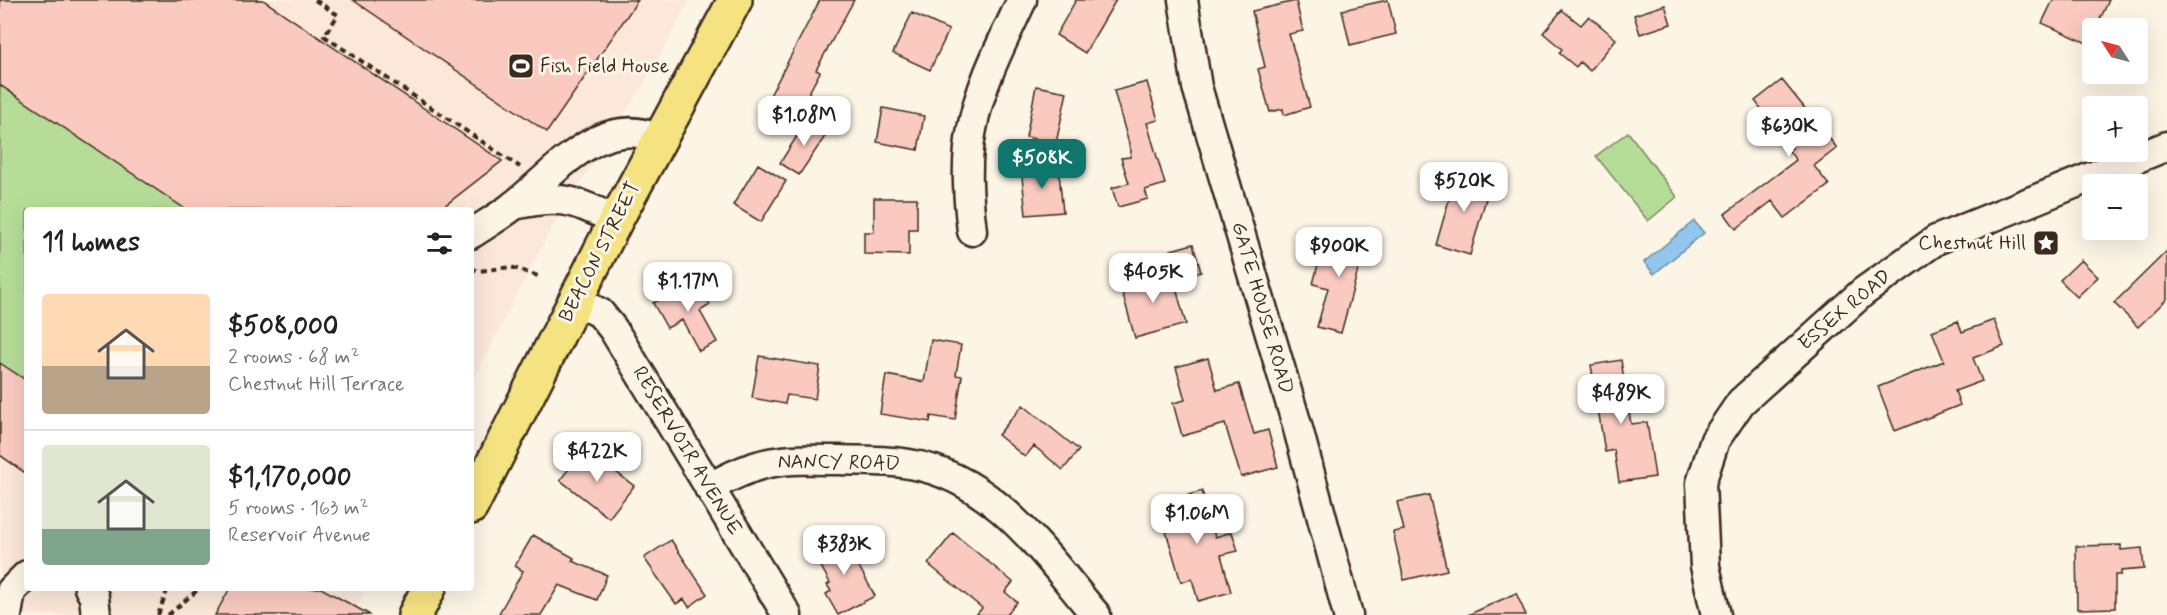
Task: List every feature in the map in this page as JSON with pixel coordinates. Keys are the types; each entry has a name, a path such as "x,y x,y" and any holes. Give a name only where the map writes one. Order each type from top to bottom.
{"main road":[{"name":"BEACON STREET","path":"474,501 658,139 735,0"},
{"path":"415,615 427,591"}],"street":[{"path":"972,231 968,170 972,128 987,80 1022,0"},
{"name":"GATE HOUSE ROAD","path":"1183,0 1197,87 1297,425 1348,615"},
{"path":"474,232 514,205 572,156 610,134 645,133 658,139"},
{"name":"ESSEX ROAD","path":"1716,615 1705,566 1701,483 1715,440 1741,402 1863,292 1936,240 2167,146"},
{"path":"514,205 545,198 560,198 576,202 616,220"},
{"name":"RESERVOIR AVENUE","path":"575,300 600,313 613,329 787,615"},
{"name":"NANCY ROAD","path":"709,488 746,468 792,459 886,461 911,464 933,471 982,493 1002,508 1096,615"},
{"path":"7,615 11,591 24,578"},
{"path":"91,591 94,597 96,615"}],"path":[{"path":"315,0 338,15 324,36 524,169"},
{"path":"474,269 478,271 511,267 538,276"},
{"path":"158,615 167,591"},
{"path":"168,615 196,591"}],"shaded area":[{"path":"0,0 690,0 650,74 550,231 474,379 474,207 24,207 24,591 365,591 353,615 0,615"}],"green space":[{"path":"0,0 263,0 502,161 443,207 24,207 24,472 0,455"},
{"path":"1628,132 1677,197 1648,221 1596,156"}],"water":[{"path":"1694,221 1704,233 1654,274 1644,262"}],"building":[{"path":"0,0 263,0 502,161 443,207 183,207 0,85"},
{"name":"Fish Field House","path":"353,0 638,0 547,132"},
{"path":"820,0 854,0 816,70 820,72 791,126 762,111"},
{"path":"1076,0 1116,0 1085,53 1056,35"},
{"path":"1388,0 1396,34 1350,45 1342,10"},
{"path":"2053,0 2109,0 2101,18 2082,18 2082,41 2042,23"},
{"path":"1296,1 1303,31 1289,34 1310,107 1284,115 1283,109 1270,112 1258,69 1265,67 1252,11"},
{"path":"1665,5 1671,24 1640,34 1634,15"},
{"path":"1562,10 1581,25 1589,16 1616,39 1590,71 1580,62 1576,67 1559,53 1562,49 1543,33"},
{"path":"912,13 949,30 930,70 893,53"},
{"path":"1782,80 1837,148 1814,166 1829,185 1785,218 1772,201 1736,229 1725,214 1796,160 1788,150 1792,148 1755,101"},
{"path":"1147,82 1158,120 1147,123 1165,184 1145,190 1148,199 1118,207 1112,188 1129,183 1121,158 1130,157 1131,151 1114,91"},
{"path":"1036,86 1067,92 1056,143 1026,137"},
{"path":"883,108 924,116 918,150 877,142"},
{"path":"807,120 828,132 799,175 780,163"},
{"path":"758,164 786,181 761,222 733,205"},
{"path":"1058,164 1063,212 1026,215 1021,167"},
{"path":"1457,172 1491,181 1470,255 1436,245"},
{"path":"874,198 917,198 917,229 909,229 909,255 864,254 864,232 874,232"},
{"path":"1338,230 1367,237 1341,333 1317,327 1328,288 1313,284 1323,245 1334,248"},
{"path":"1193,244 1201,272 1179,278 1171,250"},
{"path":"2167,251 2167,299 2138,327 2114,303"},
{"path":"2081,260 2098,277 2077,297 2060,280"},
{"path":"1171,270 1186,324 1135,338 1120,284"},
{"path":"696,279 710,305 700,311 717,342 699,351 682,320 667,328 653,303"},
{"path":"1994,320 2004,346 1973,358 1982,381 1955,391 1960,405 1895,431 1878,387 1944,361 1932,331 1958,321 1962,332"},
{"path":"931,340 961,345 956,375 962,376 955,420 931,416 930,422 880,414 886,375 924,382"},
{"path":"759,356 820,366 815,399 787,395 785,404 752,398"},
{"path":"1208,358 1217,390 1239,384 1254,434 1268,430 1278,467 1241,477 1225,424 1182,436 1173,403 1185,400 1176,367"},
{"path":"1621,360 1631,424 1647,422 1655,477 1619,482 1614,450 1605,452 1591,365"},
{"path":"0,363 24,379 24,472 0,455"},
{"path":"1023,405 1079,450 1063,470 1034,446 1025,457 998,435"},
{"path":"585,448 634,486 609,518 560,480"},
{"path":"1202,491 1215,537 1232,532 1238,551 1221,555 1231,592 1198,601 1192,579 1181,582 1158,504"},
{"path":"1429,495 1447,570 1404,580 1393,532 1404,530 1397,502"},
{"path":"840,532 875,596 838,615 826,594 831,591 827,585 830,583 817,559 827,553 821,542"},
{"path":"953,533 1013,582 1005,592 1017,602 1006,615 976,615 982,608 928,564"},
{"path":"533,535 574,558 572,561 607,575 597,600 559,585 541,615 498,615 523,571 515,566"},
{"path":"671,540 707,594 689,607 684,599 676,604 644,558"},
{"path":"2121,545 2121,550 2142,548 2144,569 2121,571 2121,575 2115,575 2115,608 2077,609 2076,546"},
{"path":"228,591 326,591 370,615 215,615"},
{"path":"1516,593 1526,615 1468,615"}],"place":[{"name":"Fish Field House","path":"521,66"},
{"name":"Chestnut Hill","path":"2046,243"}]}
